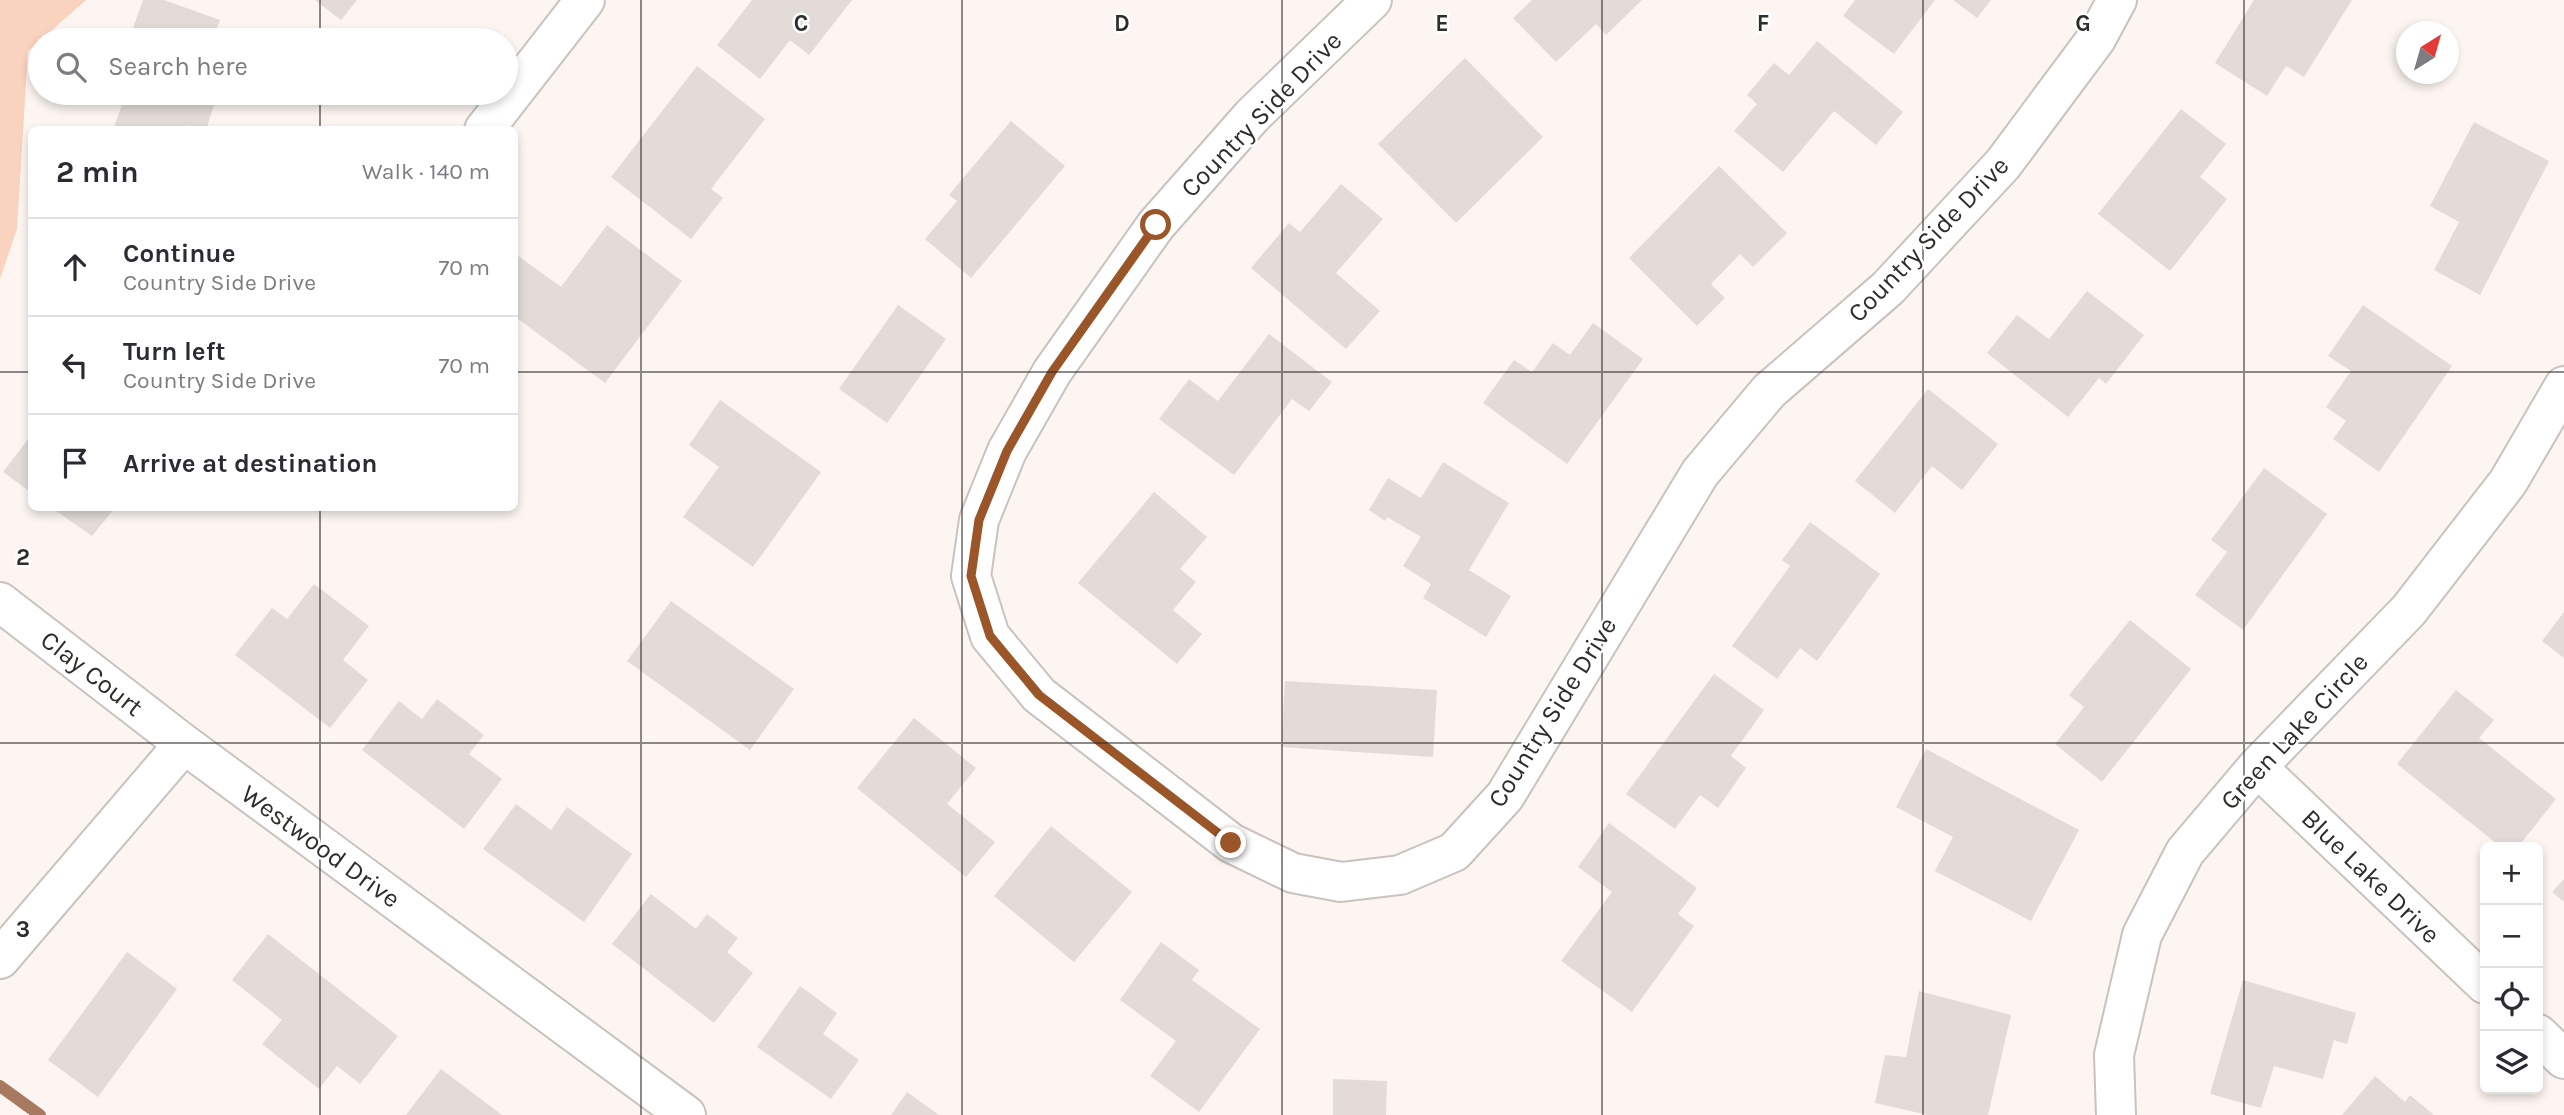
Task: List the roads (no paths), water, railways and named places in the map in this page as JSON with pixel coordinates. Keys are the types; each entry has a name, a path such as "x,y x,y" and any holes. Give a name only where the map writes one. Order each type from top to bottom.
{"street":[{"path":"518,86 585,0"},
{"name":"Country Side Drive","path":"1372,0 1252,116 1156,225 1052,372 1007,451 979,520 971,576 990,636 1039,695 1231,843 1293,873 1341,882 1400,875 1454,852 1505,796 1700,473 1769,391 1888,288 2003,164 2095,38 2117,0"},
{"path":"487,126 503,105"},
{"name":"Green Lake Circle","path":"2116,1115 2114,1055 2142,935 2185,852 2257,767 2409,610 2508,482 2564,386"},
{"name":"Clay Court","path":"0,602 184,744"},
{"path":"0,958 184,744"},
{"name":"Westwood Drive","path":"184,744 686,1115"},
{"name":"Blue Lake Drive","path":"2257,767 2480,979"},
{"path":"2543,1039 2564,1059"}],"waterway":[{"path":"0,1086 40,1115"}]}
